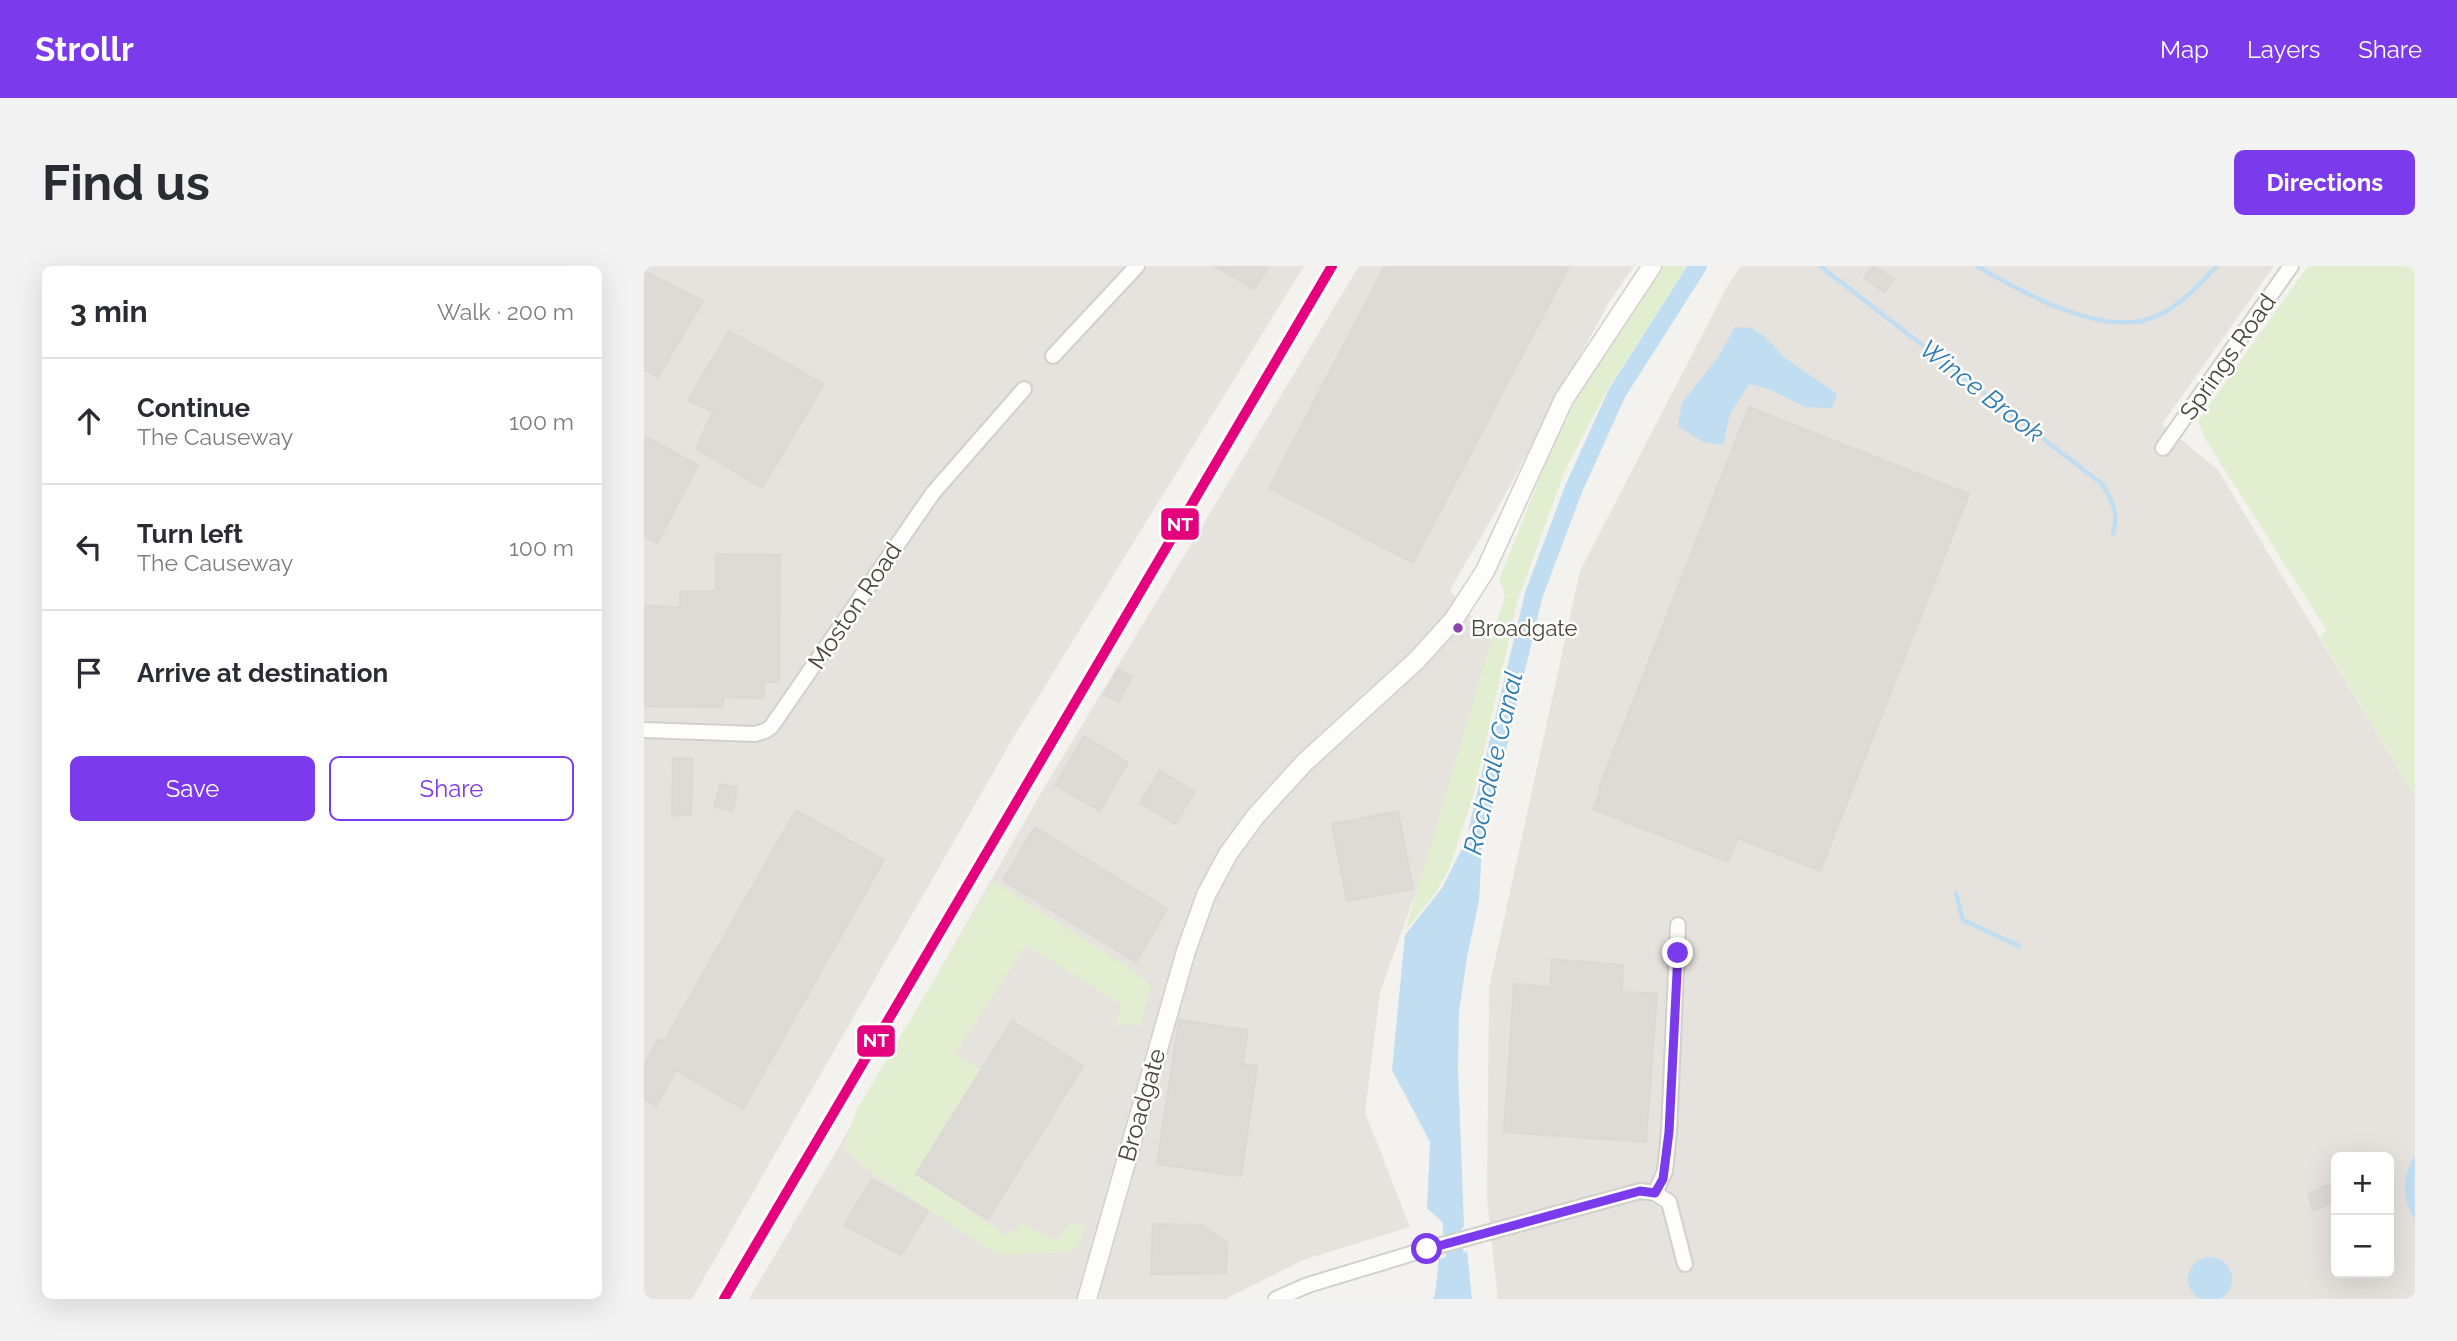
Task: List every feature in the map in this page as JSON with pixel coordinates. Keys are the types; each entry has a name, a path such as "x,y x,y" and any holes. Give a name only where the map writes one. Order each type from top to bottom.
{"street":[{"path":"1053,356 1138,266"},
{"name":"Broadgate","path":"1087,1299 1186,951 1206,895 1228,854 1255,817 1304,763 1418,660 1454,619 1485,571 1564,399 1652,266"},
{"name":"Springs Road","path":"2163,448 2291,266"},
{"name":"Moston Road","path":"644,730 755,734 771,727 933,493 1024,389"},
{"path":"1655,1193 1663,1179 1669,1132 1678,925"},
{"path":"1276,1299 1308,1285 1427,1249 1640,1191 1655,1193 1669,1202 1685,1264"}],"shaded area":[{"path":"644,266 1304,266 1013,738 692,1299 644,1299"},
{"path":"1359,266 1634,266 1609,302 1501,502 1450,590 1494,643 1453,790 1380,992 1365,1112 1410,1227 1303,1260 1225,1299 749,1299 1038,798"},
{"path":"1741,266 2274,266 2162,424 2218,470 2415,796 2415,1299 1498,1299 1487,1199 1489,988 1580,571 1728,285"},
{"path":"1256,487 1413,568 1388,613 1329,663 1221,583 1213,564"},
{"path":"1659,545 1685,557 1588,810 1687,850 1668,894 1647,912 1530,866 1632,607 1598,594 1613,555 1649,566"},
{"path":"1155,664 1187,677 1165,737 1137,763 1084,725 1102,701 1126,714"},
{"path":"1051,790 1106,824 1088,856 1028,819"},
{"path":"1201,797 1224,808 1206,832 1180,830"},
{"path":"1147,838 1200,860 1171,909 1123,876"},
{"path":"1504,1132 1627,1141 1626,1153 1644,1154 1644,1163 1641,1163 1640,1168 1604,1166 1603,1177 1501,1170"},
{"path":"1647,1226 1660,1272 1649,1274 1651,1283 1594,1299 1508,1299 1500,1266"},
{"path":"644,1243 661,1255 644,1284"}],"green space":[{"path":"1660,266 1687,266 1608,389 1565,470 1517,603 1474,794 1449,869 1435,894 1405,931 1505,595 1499,580 1546,463 1586,378"},
{"path":"2308,266 2415,266 2415,796 2320,637 2327,631 2204,437 2198,421"},
{"path":"993,881 1151,985 1140,1025 1116,1025 1121,1004 1026,945 955,1054 981,1070 917,1174 1006,1236 1023,1223 1056,1241 1073,1221 1086,1227 1076,1249 1056,1253 998,1255 868,1170 844,1147 856,1111"}],"water":[{"path":"1735,327 1751,328 1763,335 1785,358 1837,394 1832,408 1805,407 1769,389 1749,384 1730,414 1723,445 1703,442 1678,426 1682,403 1718,357"},
{"path":"1484,805 1479,901 1459,1012 1458,1069 1464,1227 1453,1232 1427,1208 1430,1142 1392,1070 1405,935 1442,888"},
{"path":"2415,1156 2415,1219 2406,1196 2405,1179"},
{"path":"1467,1251 1472,1299 1433,1299 1439,1259"},
{"path":"2210,1257 2225,1264 2232,1279 2225,1294 2210,1301 2195,1294 2188,1279 2195,1264"}],"building":[{"path":"1214,266 1269,266 1254,289"},
{"path":"1385,266 1569,266 1413,563 1269,488"},
{"path":"1873,266 1894,279 1884,292 1864,278"},
{"path":"644,271 703,301 658,377 644,370"},
{"path":"729,331 824,384 762,488 696,448 713,412 688,400"},
{"path":"1749,407 1969,494 1820,871 1738,838 1728,862 1593,809"},
{"path":"644,436 698,465 657,543 644,536"},
{"path":"716,554 780,555 779,682 764,682 764,698 723,697 723,707 644,706 644,606 680,607 680,591 716,591"},
{"path":"1118,669 1132,677 1118,702 1104,695"},
{"path":"1084,736 1128,762 1100,811 1055,785"},
{"path":"673,758 693,759 691,814 672,816"},
{"path":"1160,770 1195,792 1175,824 1140,803"},
{"path":"720,784 737,787 733,811 714,807"},
{"path":"796,810 884,860 743,1109 676,1070 656,1106 644,1099 644,1065 658,1039 664,1042"},
{"path":"1398,811 1413,889 1347,901 1332,824"},
{"path":"1035,827 1167,909 1136,962 1003,880"},
{"path":"1552,959 1623,965 1622,992 1657,994 1646,1142 1504,1132 1514,984 1550,987"},
{"path":"1179,1020 1248,1030 1243,1064 1257,1066 1241,1176 1157,1164"},
{"path":"1012,1021 1083,1066 988,1219 916,1174"},
{"path":"872,1179 928,1211 901,1255 844,1225"},
{"path":"2331,1184 2331,1203 2313,1211 2308,1194"},
{"path":"1153,1224 1201,1225 1227,1243 1226,1273 1151,1274"}],"waterway":[{"name":"Rochdale Canal","path":"1478,828 1534,594 1574,488 1617,393 1698,266"},
{"name":"Wince Brook","path":"1820,266 2102,484 2114,507 2113,533"},
{"path":"1977,266 2015,288 2060,308 2106,321 2128,322 2149,319 2169,310 2217,266"},
{"name":"Wince Brook","path":"1956,893 1963,920 2019,946"},
{"name":"Rochdale Canal","path":"1450,1208 1456,1269 1454,1299"}],"transit line":[{"name":"NT","path":"724,1299 1332,266"}],"place":[{"name":"Broadgate","path":"1458,628"}],"route":[{"path":"1427,1249 1640,1191 1655,1193 1665,1171 1669,1132 1678,953"}]}
